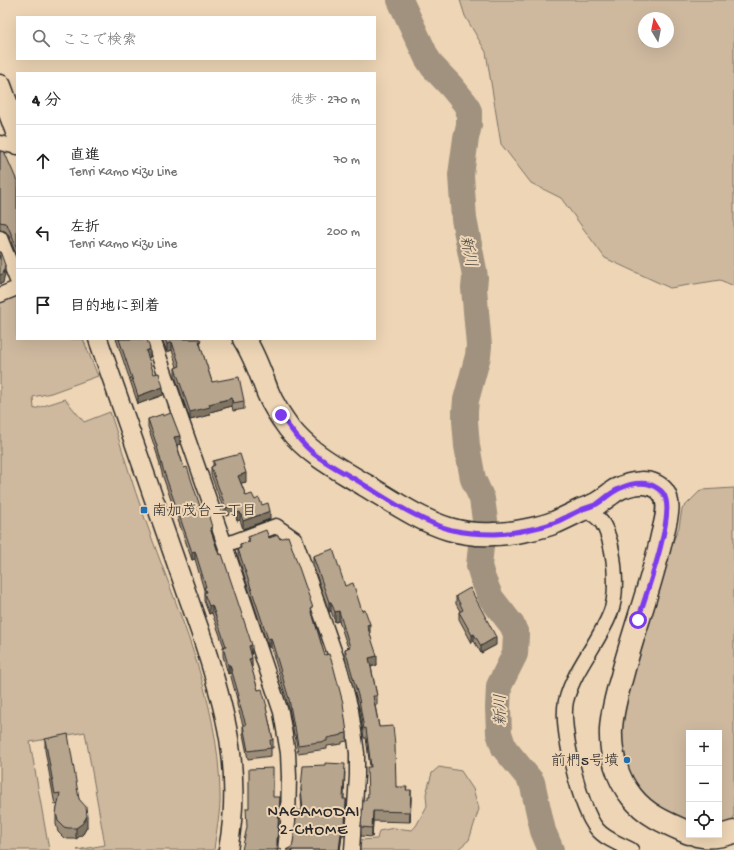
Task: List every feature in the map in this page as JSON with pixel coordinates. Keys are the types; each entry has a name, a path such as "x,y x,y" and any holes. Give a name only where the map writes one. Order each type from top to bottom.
{"main road":[{"path":"0,86 16,129"},
{"path":"245,340 257,363 269,395 289,427 314,454 393,503 431,523 456,531 495,534 528,529 555,522 597,504 615,491 628,485 641,483 650,484 663,492 666,500 667,514 659,549 626,657 617,694 611,730 614,759 622,783 632,798 643,809 658,819 686,832"},
{"path":"722,834 734,832"}],"street":[{"path":"0,143 16,147"},
{"path":"0,238 16,278"},
{"path":"0,295 16,288"},
{"path":"98,340 200,631 215,676 225,715 233,763 234,787 233,811 228,850"},
{"path":"153,340 275,692 285,732 288,753 290,800 285,850"},
{"path":"583,510 593,513 600,519 605,528 614,560 614,592 610,614 579,668 569,691 566,708 568,741 588,815 604,836 630,850"},
{"path":"225,545 276,526 296,539 341,671 351,710 356,745 358,776 352,850"}],"shaded area":[{"path":"460,0 734,0 734,286 720,280 670,288 605,258 561,198 531,183 501,144 486,52 465,16"},
{"path":"16,294 16,340 83,340 98,376 51,393 33,397 34,409 65,399 84,422 110,412 136,493 194,653 204,688 218,757 220,800 214,850 77,850 105,845 85,732 30,742 49,850 0,850 0,301"},
{"path":"734,488 734,822 722,827 722,730 686,730 686,822 679,820 645,798 633,783 621,751 624,700 663,566 679,527 682,509 701,490"},
{"path":"439,767 461,771 473,789 479,809 469,840 457,850 358,850 359,840 377,839 379,831 394,828 412,830 416,826 427,806 426,794 432,773"}],"building":[{"path":"4,151 16,179 16,246 8,226 5,223 0,222 0,152"},
{"path":"0,251 5,265 3,274 0,275"},
{"path":"119,340 147,340 150,349 146,351 154,374 159,373 163,387 138,396"},
{"path":"165,340 200,340 199,341 212,382 239,377 244,401 233,403 232,398 209,404 210,407 190,412 175,368 180,366 172,342 167,344"},
{"path":"171,413 180,436 174,437 184,468 187,467 202,512 207,510 212,527 210,528 219,555 222,554 252,645 249,646 252,658 249,659 258,690 262,689 267,707 273,740 270,740 271,748 248,751 243,725 246,725 237,696 239,696 230,665 228,665 223,647 226,646 212,605 209,606 204,593 206,592 204,587 206,587 195,551 192,552 163,469 148,419"},
{"path":"240,454 246,473 238,476 246,496 252,494 255,500 259,498 262,505 268,503 270,511 243,521 240,512 237,513 235,505 226,508 211,467 215,465 213,461"},
{"path":"266,530 269,538 278,535 280,539 288,536 313,608 311,609 324,653 325,655 329,654 333,665 343,703 347,733 327,738 327,741 298,745 289,699 271,638 268,639 238,549 241,548 240,544 250,542 248,537"},
{"path":"333,549 345,586 353,583 362,611 365,610 370,624 367,625 377,656 369,658 377,696 373,696 379,727 393,726 396,787 407,787 406,790 411,790 410,812 373,811 372,828 361,827 363,800 366,800 366,797 368,797 367,767 371,767 366,728 364,729 359,699 345,649 350,647 339,611 335,612 331,602 329,602 313,556"},
{"path":"470,588 496,637 481,646 474,634 472,635 459,612 463,610 456,596"},
{"path":"68,734 79,799 86,807 87,816 83,823 76,828 64,827 58,821 56,813 60,793 55,794 45,739"},
{"path":"325,763 345,764 343,799 346,799 345,827 342,826 339,850 286,850 292,847 297,811 303,810 301,788 303,766 325,765"},
{"path":"273,768 273,797 280,797 277,846 282,850 242,850 247,827 246,808 249,808 249,769"}],"waterway":[{"name":"新川","path":"400,0 427,58 433,67 465,103 469,111 469,125 461,175 464,219 475,278 474,288 479,346 478,356 466,400 465,421 467,446 473,479 482,499 485,520"},
{"name":"新川","path":"481,546 479,566 483,579 491,598 512,625 516,634 515,654 499,686 499,733 504,748 532,782 543,831 551,850"}],"place":[{"name":"南加茂台二丁目","path":"144,510"},
{"name":"前椚5号墳","path":"627,760"}],"district":[{"name":"NAGAMODAI 2-CHOME","path":"314,819"}],"route":[{"path":"281,415 298,438 314,454 393,503 431,523 451,530 468,533 495,534 528,529 555,522 597,504 615,491 628,485 641,483 650,484 657,488 663,492 666,500 667,514 659,549 638,620"}]}
